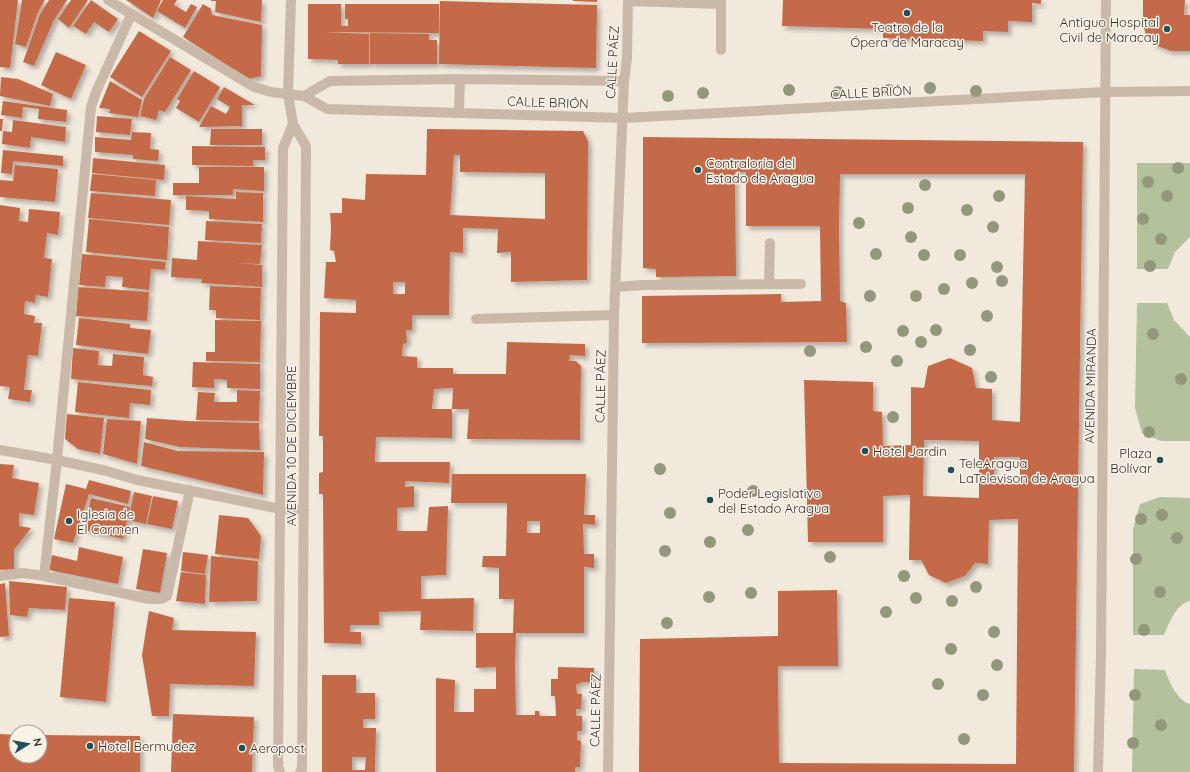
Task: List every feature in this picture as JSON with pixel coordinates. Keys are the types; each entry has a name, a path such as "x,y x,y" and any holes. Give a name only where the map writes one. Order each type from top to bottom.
{"street":[{"path":"108,0 254,87 271,92 304,96"},
{"name":"AVENIDA 10 DE DICIEMBRE","path":"291,0 288,94 293,124 306,146 302,769 300,772"},
{"name":"AVENIDA MIRANDA","path":"1098,772 1101,645 1106,0"},
{"path":"628,1 721,2 721,50"},
{"name":"CALLE PÁEZ","path":"608,772 614,315 624,81 627,58 628,1"},
{"path":"44,576 57,460 91,107 96,92 132,15"},
{"path":"459,112 460,79"},
{"name":"CALLE BRIÓN","path":"304,96 330,81 460,79 624,81"},
{"name":"CALLE BRIÓN","path":"304,96 327,108 623,118 1105,92 1190,91"},
{"name":"AVENIDA 10 DE DICIEMBRE","path":"280,772 278,766 283,148 293,124"},
{"path":"769,284 770,242"},
{"path":"616,287 642,285 801,284"},
{"path":"476,319 614,315"},
{"path":"0,450 57,460 107,471 138,480 281,509 304,510"},
{"path":"0,576 23,573 44,576 149,599 161,599 167,596 190,490"}],"green space":[{"path":"1137,163 1190,163 1190,237 1175,252 1168,269 1137,269"},
{"path":"1137,303 1167,303 1174,320 1190,337 1190,441 1161,441 1142,433 1135,408"},
{"path":"1160,497 1190,498 1190,601 1185,603 1177,610 1164,635 1133,635 1133,529 1140,504"},
{"path":"1134,669 1165,670 1177,695 1185,702 1190,704 1190,772 1132,772"}],"building":[{"path":"0,0 18,0 10,68 0,67"},
{"path":"22,0 45,0 38,12 26,47 15,44"},
{"path":"49,0 67,0 54,20 34,66 23,62 40,14"},
{"path":"71,0 88,0 69,28 58,19"},
{"path":"91,0 118,19 109,32 94,22 86,34 73,26"},
{"path":"126,0 161,0 153,18"},
{"path":"163,0 177,0 174,5 186,12 191,4 197,7 185,28 157,11"},
{"path":"211,0 262,0 261,22 215,12 216,1"},
{"path":"597,0 597,2 573,1"},
{"name":"Teatro de la Ópera de Maracay","path":"783,0 1041,0 1041,4 1032,3 1032,22 1008,21 1008,32 983,31 983,41 883,38 883,29 782,26"},
{"name":"Antiguo Hospital Civil de Maracay","path":"1143,0 1185,0 1184,15 1190,15 1190,51 1171,51 1155,45 1146,35 1143,24"},
{"path":"440,1 597,5 596,68 439,64"},
{"path":"203,4 211,9 212,15 262,25 261,76 249,79 183,37"},
{"path":"308,4 341,4 341,26 348,26 348,19 345,19 345,4 439,4 439,33 321,32 369,34 369,64 338,64 338,60 308,59"},
{"path":"139,31 171,51 142,97 110,77"},
{"path":"370,33 429,34 429,40 437,40 437,64 370,64"},
{"path":"56,52 86,65 71,99 41,85"},
{"path":"170,57 191,70 165,112 159,110 156,120 140,116 144,99"},
{"path":"194,71 220,87 199,122 176,108 180,101 177,99"},
{"path":"1,77 18,79 53,94 50,106 0,96"},
{"path":"110,81 142,100 138,117 109,113 110,109 99,108"},
{"path":"224,87 255,105 242,105 242,126 199,127 211,106 226,114 230,107 217,99"},
{"path":"3,101 67,110 66,122 38,119 39,109 23,107 22,118 1,115"},
{"path":"97,116 132,119 130,135 96,132"},
{"path":"0,119 3,119 2,131 0,131"},
{"path":"13,120 66,127 65,142 31,137 30,148 2,144 3,131 12,132"},
{"path":"211,129 262,129 262,145 210,145"},
{"path":"427,129 583,131 588,141 587,280 511,282 511,252 497,253 498,229 463,228 463,253 450,252 449,315 412,315 412,330 406,330 407,343 403,344 402,356 417,357 417,368 453,368 453,374 506,374 507,342 585,344 585,356 570,355 569,361 576,361 581,366 580,440 467,439 469,409 452,409 452,438 376,437 375,462 450,462 449,483 405,481 405,487 414,486 414,507 397,508 397,531 427,531 429,507 448,506 446,575 421,576 421,599 474,598 473,631 420,630 421,611 379,612 379,625 350,625 350,632 361,632 361,644 324,643 323,494 319,494 319,473 323,472 323,436 319,436 320,312 356,313 356,300 324,298 326,262 336,262 334,251 330,250 330,213 342,213 342,198 365,200 366,174 426,175","holes":["454,155 460,155 460,172 545,173 545,219 450,215","393,282 405,282 405,294 393,294","453,388 452,409 432,409 434,389"]},
{"path":"132,132 151,133 150,149 159,150 158,161 133,159 133,155 95,152 95,137 131,140"},
{"name":"Hotel Jardin","path":"643,137 1083,142 1074,772 639,772 640,639 778,636 778,591 837,590 838,666 778,666 779,763 1016,764 1018,519 989,520 988,564 975,563 965,576 946,583 929,575 921,560 909,560 910,495 883,496 883,542 808,542 804,380 873,382 873,411 882,412 883,446 911,445 911,387 924,388 928,366 950,358 972,368 976,388 992,389 992,420 1020,422 1025,174 840,174 840,301 846,303 847,342 642,343 642,296 781,294 781,302 821,301 820,226 746,226 746,172 735,172 736,276 656,277 656,269 643,268","holes":["924,440 979,441 979,498 923,496","994,457 1020,457 1020,484 994,483"]},
{"path":"192,146 265,147 265,160 253,160 253,166 192,165"},
{"path":"3,150 63,156 63,166 13,161 12,174 1,173"},
{"path":"93,158 165,165 164,180 92,173"},
{"path":"15,165 58,169 55,202 0,197 0,180 13,181"},
{"path":"199,167 264,167 264,191 233,189 233,195 173,195 173,183 199,183"},
{"path":"92,174 156,180 155,196 90,191"},
{"path":"236,192 263,193 263,222 209,219 209,211 186,210 186,196 236,199"},
{"path":"91,193 171,200 169,225 88,218"},
{"path":"0,205 20,208 19,221 28,222 29,209 60,212 58,235 47,233 44,258 52,259 48,297 36,295 35,303 25,301 24,314 35,316 34,323 42,323 38,356 28,355 24,390 32,390 30,402 8,399 10,387 0,386"},
{"path":"89,219 169,227 167,260 86,252"},
{"path":"206,221 262,224 261,243 205,240"},
{"path":"198,241 262,245 260,264 236,263 262,265 262,287 201,283 202,279 171,277 172,258 197,260"},
{"path":"82,254 166,262 165,270 151,269 149,290 122,287 123,277 106,276 105,287 79,285"},
{"path":"210,286 261,288 260,320 216,318 216,310 209,310"},
{"path":"78,287 149,292 147,321 76,316"},
{"path":"79,318 130,324 130,328 151,330 148,354 76,345"},
{"path":"215,320 261,321 260,362 206,361 206,352 215,352"},
{"path":"73,348 99,351 98,365 112,366 113,354 144,357 143,375 153,377 152,386 71,379"},
{"path":"193,362 260,364 260,389 227,388 227,380 214,379 214,388 192,387"},
{"path":"78,382 151,390 150,405 130,403 129,418 75,412"},
{"path":"237,390 260,391 259,421 196,420 198,392 215,393 214,402 237,402"},
{"path":"67,414 104,418 100,454 78,449 65,439"},
{"path":"147,418 259,423 260,450 180,447 145,439"},
{"path":"107,419 141,421 137,464 103,454"},
{"path":"144,442 178,451 264,452 263,495 141,466"},
{"path":"0,464 14,465 12,478 39,483 34,515 19,513 19,526 31,528 14,550 14,569 0,570"},
{"path":"452,474 586,474 584,515 595,515 595,525 583,524 584,554 594,554 594,568 584,567 584,633 516,633 516,715 535,715 535,711 539,711 540,716 556,716 555,696 551,696 551,679 558,679 558,667 594,668 594,682 583,682 576,685 577,694 582,694 581,709 576,709 576,716 582,716 582,731 577,731 577,740 581,741 580,767 575,767 575,772 436,772 436,678 455,680 454,712 474,712 474,689 496,689 496,667 476,668 476,633 513,633 514,599 499,599 499,568 482,567 483,556 506,556 507,503 451,503","holes":["527,521 540,521 540,533 527,533"]},
{"name":"Iglesia de El Carmen","path":"89,480 131,491 128,504 89,494 73,543 54,539 66,484 86,489"},
{"path":"134,492 152,496 146,524 128,520"},
{"path":"153,496 178,501 172,529 147,524"},
{"path":"91,498 130,507 123,539 84,530"},
{"path":"219,515 248,518 261,536 259,559 215,554"},
{"path":"79,547 123,557 118,584 49,570 52,555 77,561"},
{"path":"143,549 167,553 160,593 136,589"},
{"path":"183,552 208,555 205,574 181,571"},
{"path":"211,556 258,561 257,601 209,602"},
{"path":"181,572 206,575 205,604 176,601"},
{"path":"9,581 67,587 65,610 29,608 27,617 10,615"},
{"path":"5,583 9,636 0,637 0,584"},
{"path":"69,598 115,602 106,702 60,697"},
{"path":"149,611 174,618 172,630 256,632 254,686 170,684 169,716 152,716 142,655"},
{"path":"322,675 356,675 356,693 375,693 375,719 363,719 363,728 376,728 375,772 322,772","holes":["352,757 366,757 365,770 352,770"]},
{"path":"173,714 254,717 252,772 171,772"},
{"name":"Hotel Bermudez","path":"0,734 8,734 8,764 48,764 48,735 140,736 140,772 0,772"}],"place":[{"name":"Teatro de la Ópera de Maracay","path":"907,13"},
{"name":"Antiguo Hospital Civil de Maracay","path":"1167,29"},
{"name":"Contraloría del Estado de Aragua","path":"698,170"},
{"name":"Hotel Jardin","path":"865,451"},
{"name":"Plaza Bolívar","path":"1160,460"},
{"name":"TeleAragua LaTelevison de Aragua","path":"951,470"},
{"name":"Poder Legislativo del Estado Aragua","path":"710,500"},
{"name":"Iglesia de El Carmen","path":"69,521"},
{"name":"Hotel Bermudez","path":"90,746"},
{"name":"Aeropost","path":"242,748"}]}
